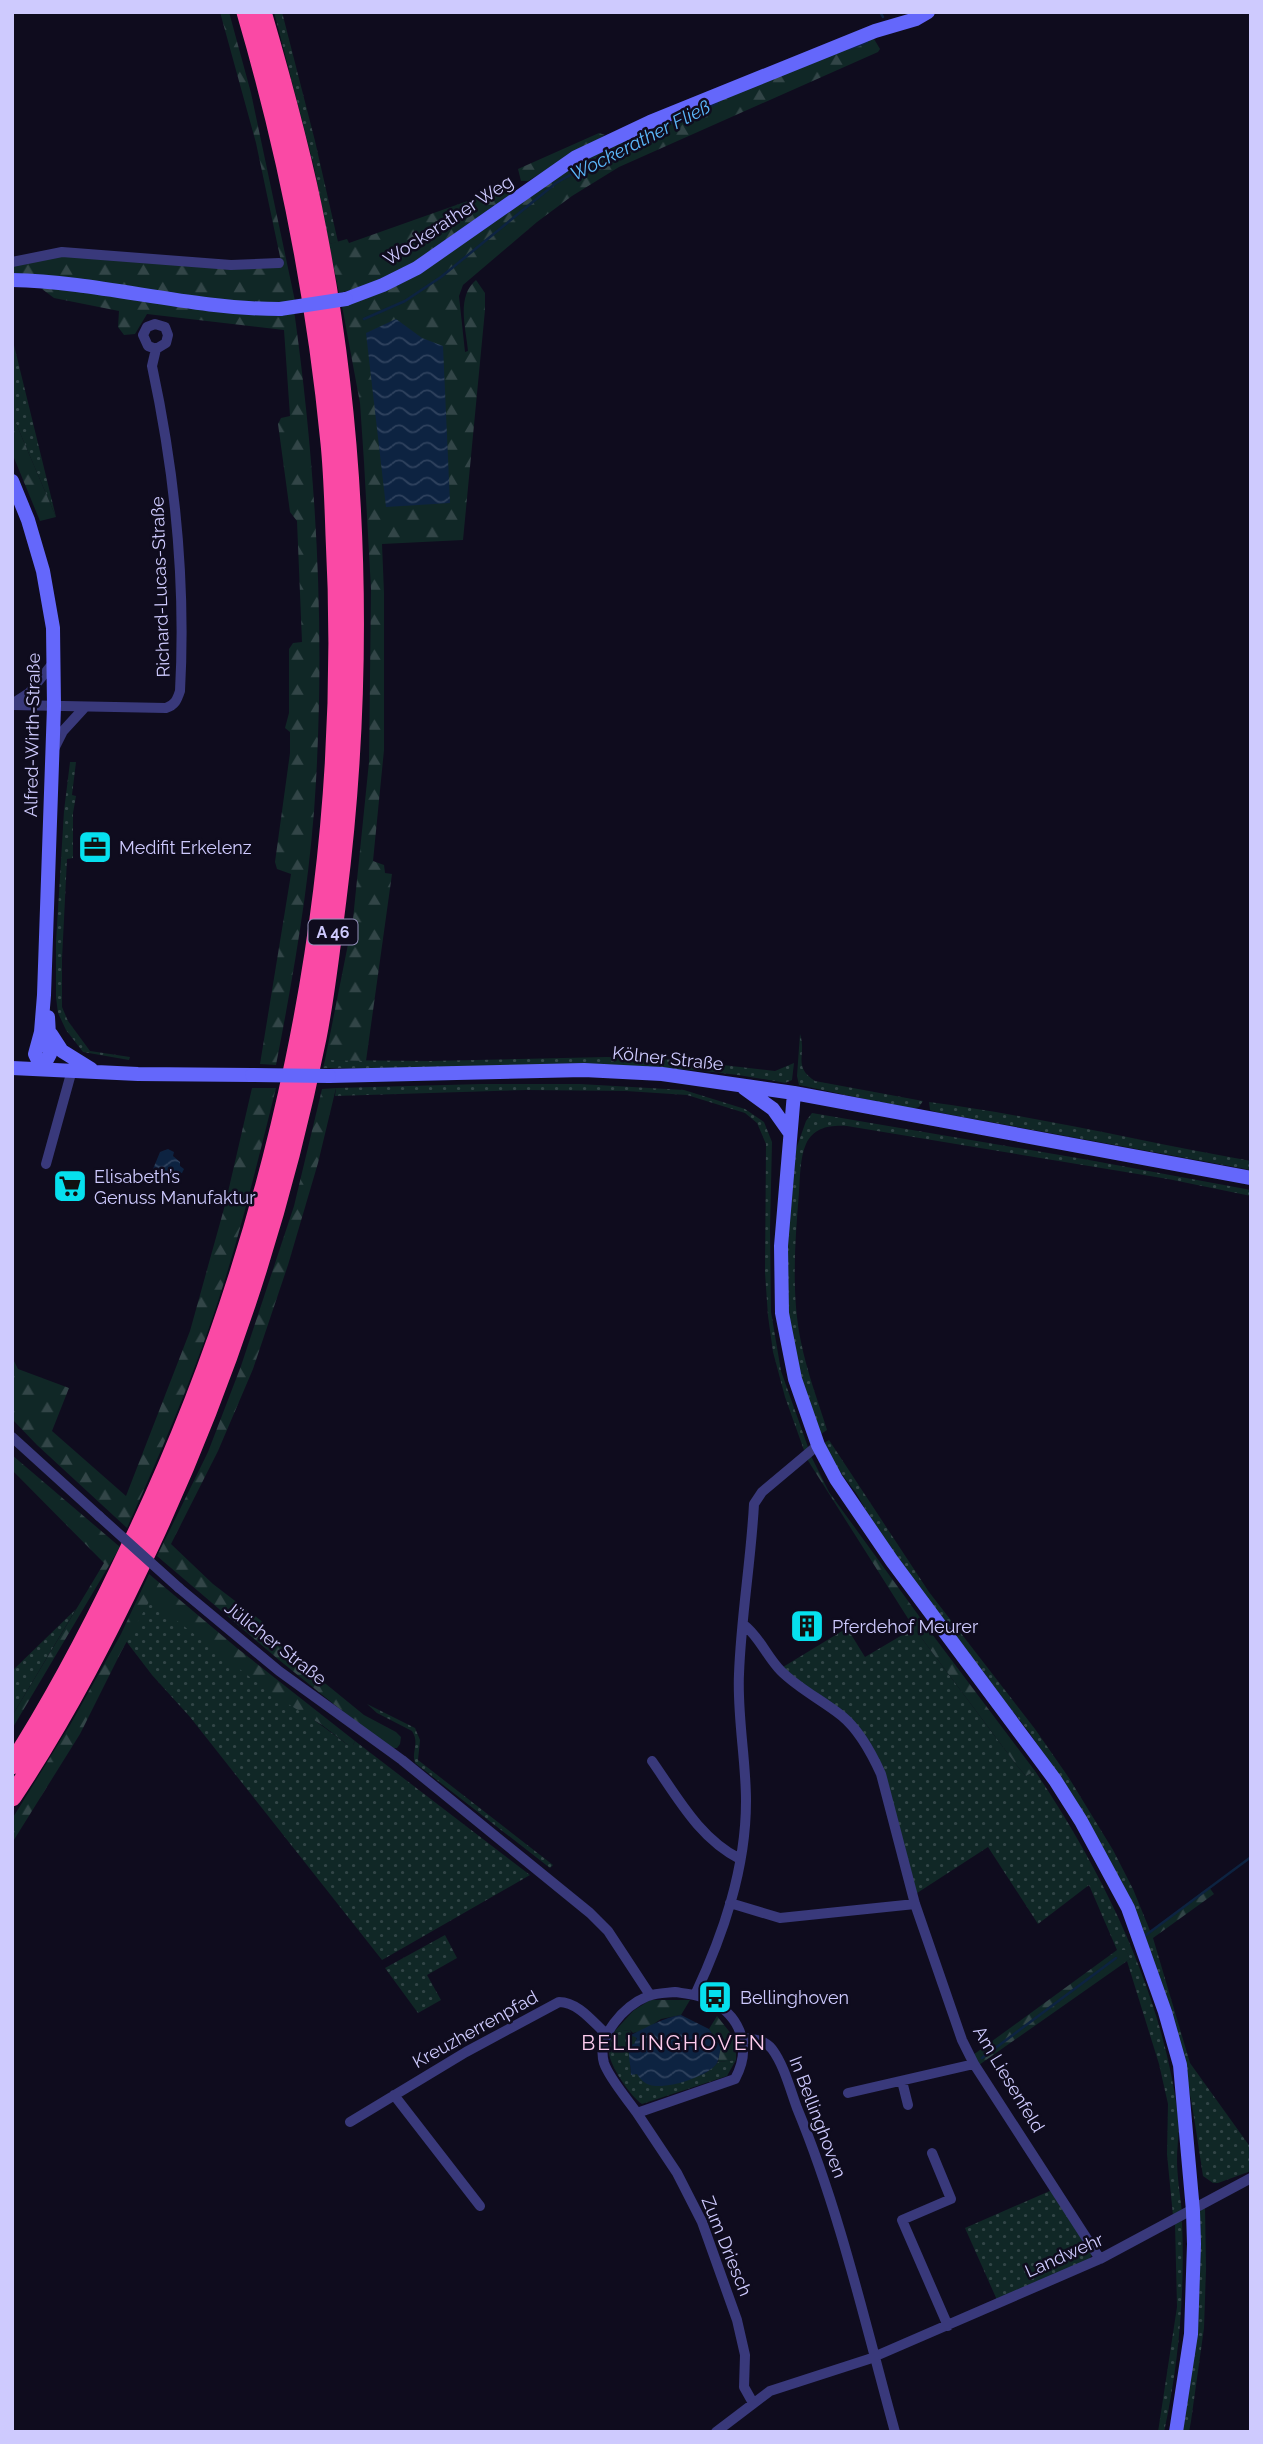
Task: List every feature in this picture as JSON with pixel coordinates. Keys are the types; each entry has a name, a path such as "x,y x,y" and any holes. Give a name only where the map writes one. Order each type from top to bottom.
{"highway":[{"name":"A 46","path":"12,1765 71,1666 136,1536 171,1460 214,1349 239,1274 279,1129 300,1037 315,948 334,769 338,679 338,594 331,446 317,339 290,190 246,12"},
{"name":"A 46","path":"12,1797 87,1674 124,1601 186,1468 230,1353 280,1193 317,1038 331,950 351,763 354,680 354,590 346,443 334,335 317,232 298,143 262,12"}],"main road":[{"name":"Wockerather Weg","path":"12,280 54,283 212,306 280,309 346,299 417,268 576,157 650,122 928,12"},
{"name":"Alfred-Wirth-Straße","path":"12,481 28,520 43,571 53,628 54,706 44,995 41,1032 35,1054 42,1069"},
{"name":"Alfred-Wirth-Straße","path":"42,1069 50,1054 51,1034 44,995"},
{"path":"51,1034 62,1051 95,1071"},
{"name":"Kölner Straße","path":"12,1068 329,1076 584,1070 662,1074 794,1093 1251,1178"},
{"path":"740,1085 773,1109 790,1133"},
{"path":"794,1093 781,1246 782,1313 795,1379 818,1445 836,1479 913,1590 1055,1780 1088,1833 1123,1898 1146,1955 1180,2065 1194,2211 1191,2334 1176,2432"}],"street":[{"path":"12,262 62,252 231,265 279,262"},
{"name":"Richard-Lucas-Straße","path":"12,704 166,708 174,705 180,691 183,638 179,551 174,487 152,366 156,349"},
{"path":"12,704 29,693 53,663"},
{"path":"52,752 63,731 85,707"},
{"path":"46,1164 72,1070"},
{"name":"Jülicher Straße","path":"12,1437 179,1588 279,1671 402,1760 590,1913 608,1931 650,1995"},
{"path":"695,1995 715,1952 740,1859 746,1802 738,1676 754,1504 762,1492 818,1445"},
{"name":"Am Liesenfeld","path":"744,1625 751,1630 766,1654 783,1673 844,1717 873,1757 881,1774 915,1904 962,2040 974,2064 1100,2259"},
{"path":"652,1761 706,1836 740,1859"},
{"path":"730,1903 780,1918 915,1904"},
{"path":"675,1992 695,1995 713,2001 738,2027 745,2053 735,2079 637,2113 604,2065 602,2046 606,2034 618,2018 650,1995 675,1992"},
{"name":"Kreuzherrenpfad","path":"350,2122 466,2052 559,2002 568,2002 575,2006 606,2034"},
{"name":"In Bellinghoven","path":"743,2038 757,2039 770,2046 810,2140 838,2221 895,2432"},
{"path":"848,2093 974,2064"},
{"path":"901,2081 908,2105"},
{"path":"394,2095 480,2206"},
{"name":"Zum Driesch","path":"637,2113 677,2173 702,2221 737,2320 745,2355 744,2387 753,2403"},
{"path":"932,2153 951,2199 902,2220 948,2326"},
{"name":"Landwehr","path":"716,2432 770,2391 874,2356 1100,2259 1194,2211 1251,2178"}],"green space":[{"path":"220,12 229,12 251,93 295,301 255,304 12,275 12,265 57,256 282,266 256,143"},
{"path":"274,12 282,12 338,242 329,244 314,167"},
{"path":"867,39 874,39 880,49 878,52 619,167 537,222 463,285 459,296 465,352 468,351 464,304 470,287 476,280 485,293 485,310 463,540 382,544 384,750 373,861 384,865 385,873 392,874 366,1061 325,1060 353,919 369,762 371,589 364,462 360,403 342,306 600,148"},
{"path":"599,133 605,135 528,181 521,181 518,169"},
{"path":"513,185 514,192 400,272 339,293 329,244 347,239 349,243"},
{"path":"38,286 294,310 308,428 317,545 319,722 314,817 306,889 276,1065 260,1064 291,874 277,869 275,862 290,753 290,732 285,728 289,713 289,649 293,643 302,642 297,521 290,512 278,424 281,418 290,416 284,330 147,314 135,334 124,335 118,327 119,311 54,298"},
{"path":"12,337 56,517 12,414"},
{"path":"12,414 56,517 40,521 12,453"},
{"path":"70,762 76,762 72,795 76,796 73,813 73,858 67,859 62,1007 68,1021 90,1051 130,1057 129,1060 83,1052 66,1030 58,1013 56,942 64,811"},
{"path":"800,1034 802,1065 808,1076 815,1081 923,1101 919,1107 912,1109 799,1085 797,1076"},
{"path":"607,1057 679,1060 775,1071 794,1063 792,1080 785,1083 706,1071 626,1066 323,1068 325,1060 430,1061"},
{"path":"580,1084 684,1090 745,1109 764,1122 772,1142 771,1312 781,1371 809,1450 805,1453 785,1397 773,1352 765,1273 766,1144 757,1123 745,1113 687,1095 626,1091 526,1090 335,1096 336,1088"},
{"path":"252,1088 276,1088 237,1237 220,1296 191,1376 127,1528 12,1419 12,1357 18,1369 69,1388 52,1431 126,1496 190,1331 225,1205"},
{"path":"336,1088 318,1163 288,1265 253,1369 218,1451 171,1544 213,1584 264,1623 262,1627 288,1653 364,1715 396,1732 401,1737 397,1748 391,1748 377,1739 157,1556 208,1452 241,1366 294,1206 322,1089"},
{"path":"929,1102 1050,1122 1251,1161 1251,1170 936,1112 930,1110"},
{"path":"812,1113 1251,1190 1251,1196 1168,1179 847,1126 818,1131 809,1138 801,1161 795,1286 803,1353 827,1430 821,1434 803,1390 788,1310 786,1241 795,1152 806,1121"},
{"path":"829,1440 929,1592 1035,1729 1069,1778 1113,1850 1153,1938 1190,2063 1251,2148 1251,2171 1218,2183 1213,2183 1203,2176 1194,2115 1172,2015 1069,1792 1029,1732 965,1651 883,1539 856,1493 829,1457 824,1443"},
{"path":"12,1455 120,1547 12,1729 12,1716 104,1563 12,1470"},
{"path":"811,1456 829,1492 1035,1771 1026,1776 1018,1767 914,1628 807,1459"},
{"path":"149,1574 355,1741 353,1745 348,1745 322,1725 272,1694 150,1600 80,1734 12,1843 12,1819 70,1725 121,1634"},
{"path":"150,1599 348,1745 353,1745 355,1741 530,1875 382,1960 190,1717 126,1641"},
{"path":"76,1609 12,1716 12,1671"},
{"path":"847,1628 865,1657 914,1628 1018,1767 1026,1776 1035,1771 1084,1850 1126,1936 1159,2025 1178,2116 1177,2165 1182,2212 1173,2216 1167,2154 1168,2104 1159,2064 1127,1961 1130,1959 1126,1951 1117,1950 1089,1885 1038,1924 988,1847 914,1895 898,1831 862,1735 783,1667"},
{"path":"367,1704 415,1728 420,1740 418,1760 553,1865 550,1868 415,1763 415,1740 412,1731 377,1713"},
{"path":"1209,1887 1214,1894 1149,1943 1145,1935"},
{"path":"445,1935 457,1958 427,1975 441,2000 418,2013 385,1968"},
{"path":"1117,1950 1126,1950 1130,1959 979,2065 973,2055"},
{"path":"650,2000 690,2000 681,2015 661,2019 645,2030 633,2033 630,2030 614,2032 633,2011"},
{"path":"717,2016 736,2040 736,2060 718,2062 720,2047 709,2029"},
{"path":"630,2030 632,2035 637,2037 630,2056 631,2075 634,2073 687,2080 707,2072 718,2062 736,2060 727,2076 642,2104 622,2081 609,2053 614,2032"},
{"path":"1052,2190 1092,2254 1089,2260 997,2300 965,2228"},
{"path":"1205,2208 1204,2328 1189,2432 1183,2432 1198,2212"},
{"path":"1182,2221 1182,2301 1177,2354 1164,2432 1158,2432 1177,2307 1175,2223"}],"water":[{"path":"396,319 422,338 443,346 450,503 386,507 366,333"},
{"path":"168,1149 174,1152 173,1156 180,1162 184,1169 182,1173 167,1175 153,1169 160,1152"},
{"path":"681,2015 709,2029 718,2043 722,2042 717,2063 705,2073 666,2086 650,2085 642,2081 637,2074 631,2075 629,2049 637,2038 631,2035"}],"waterway":[{"name":"Wockerather Fließ","path":"880,12 883,17"},
{"name":"Wockerather Fließ","path":"849,49 867,42"},
{"name":"Wockerather Fließ","path":"364,319 405,301 441,277 556,183 638,137 717,103"},
{"path":"1146,1935 1251,1857"},
{"path":"982,2058 1116,1958"}],"place":[{"name":"Medifit Erkelenz","path":"95,847"},
{"name":"Elisabeth’s Genuss Manufaktur","path":"70,1186"},
{"name":"Pferdehof Meurer","path":"807,1626"},
{"name":"Bellinghoven","path":"715,1997"}],"district":[{"name":"BELLINGHOVEN","path":"674,2042"}]}
